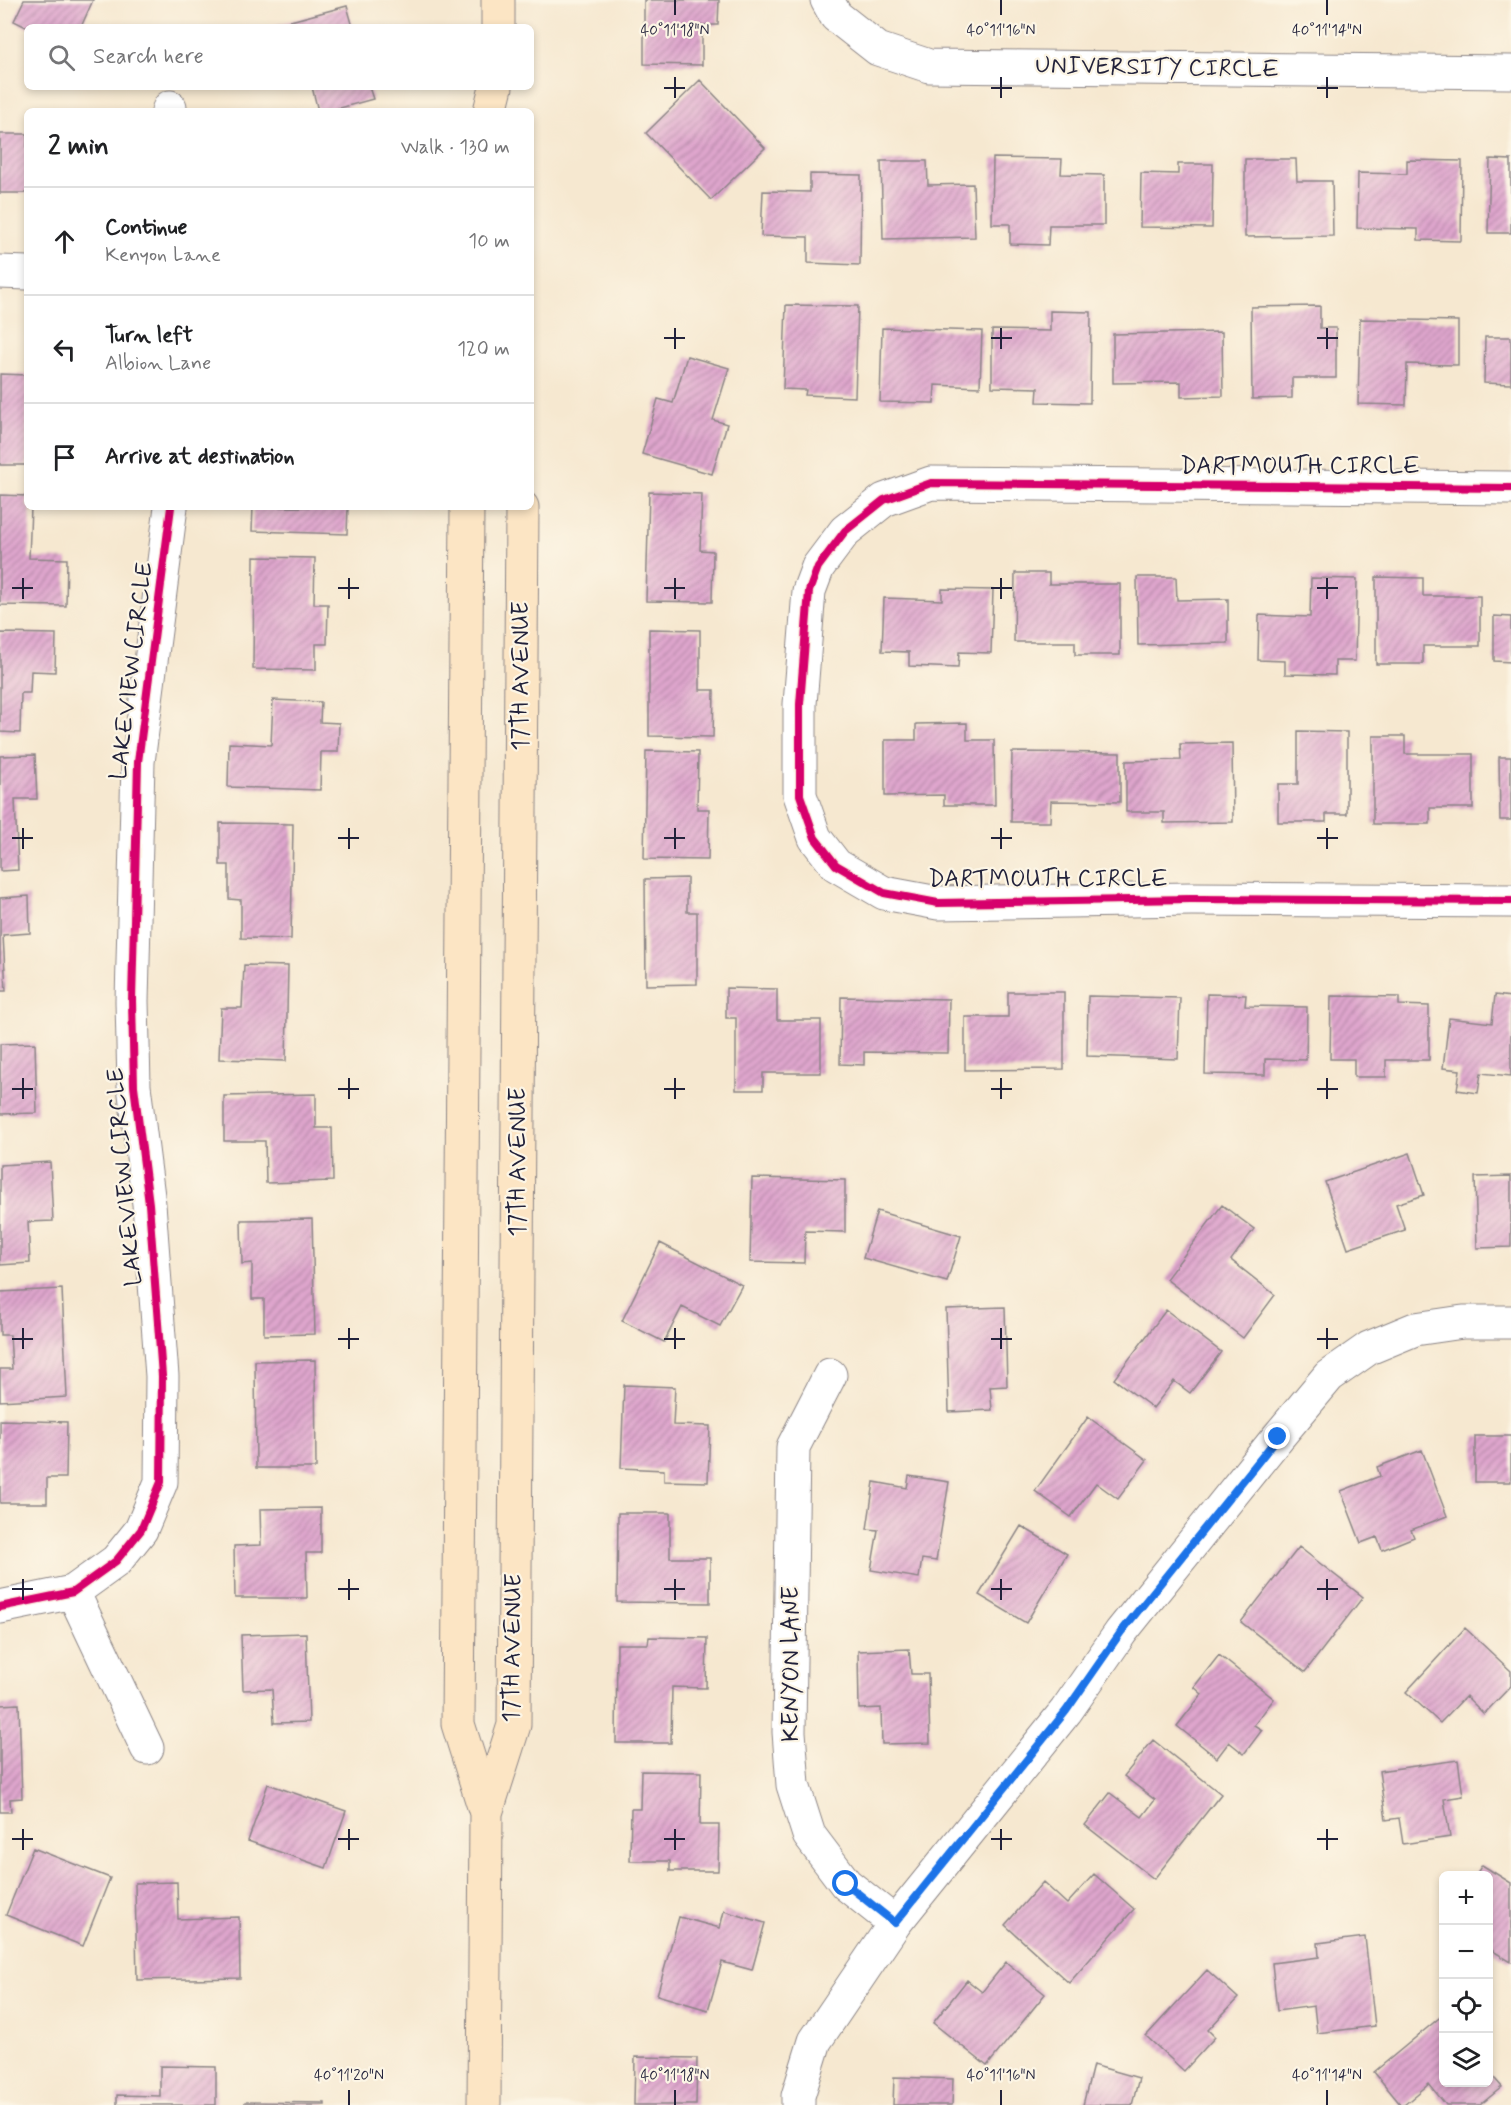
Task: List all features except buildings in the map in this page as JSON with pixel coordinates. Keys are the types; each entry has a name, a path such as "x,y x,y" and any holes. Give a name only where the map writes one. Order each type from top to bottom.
{"main road":[{"path":"498,0 498,24"},
{"path":"491,108 496,90"},
{"path":"498,90 504,108"},
{"name":"17TH AVENUE","path":"467,510 459,1724 486,1813"},
{"name":"17TH AVENUE","path":"484,2105 486,1813 514,1725 522,510"}],"street":[{"name":"UNIVERSITY CIRCLE","path":"827,0 836,16 878,49 929,66 1511,72"},
{"path":"0,272 24,273"},
{"name":"DARTMOUTH CIRCLE","path":"1511,488 931,483 884,500 845,531 818,567 809,591 800,704 800,795 815,838 836,865 884,893 938,903 1191,899 1511,901"},
{"name":"LAKEVIEW CIRCLE","path":"0,1606 73,1592 116,1561 141,1530 161,1482 162,1376 149,1204 134,1086 132,1001 138,762 171,510"},
{"path":"798,2105 798,2096 815,2041 895,1923 1066,1711 1129,1622 1329,1376 1369,1348 1415,1329 1463,1322 1511,1322"},
{"name":"KENYON LANE","path":"830,1375 793,1447 789,1732 793,1785 809,1835 846,1884 895,1923"},
{"path":"73,1592 147,1748"}],"cycle path":[{"path":"1511,488 931,483 884,500 845,531 818,567 809,591 800,704 800,795 815,838 836,865 884,893 938,903 1191,899 1511,901"},
{"path":"0,1607 73,1592 116,1561 141,1530 161,1482 162,1376 149,1204 134,1086 132,1001 138,762 171,510"}],"route":[{"path":"846,1884 895,1923 1066,1711 1121,1632 1278,1437"}]}
